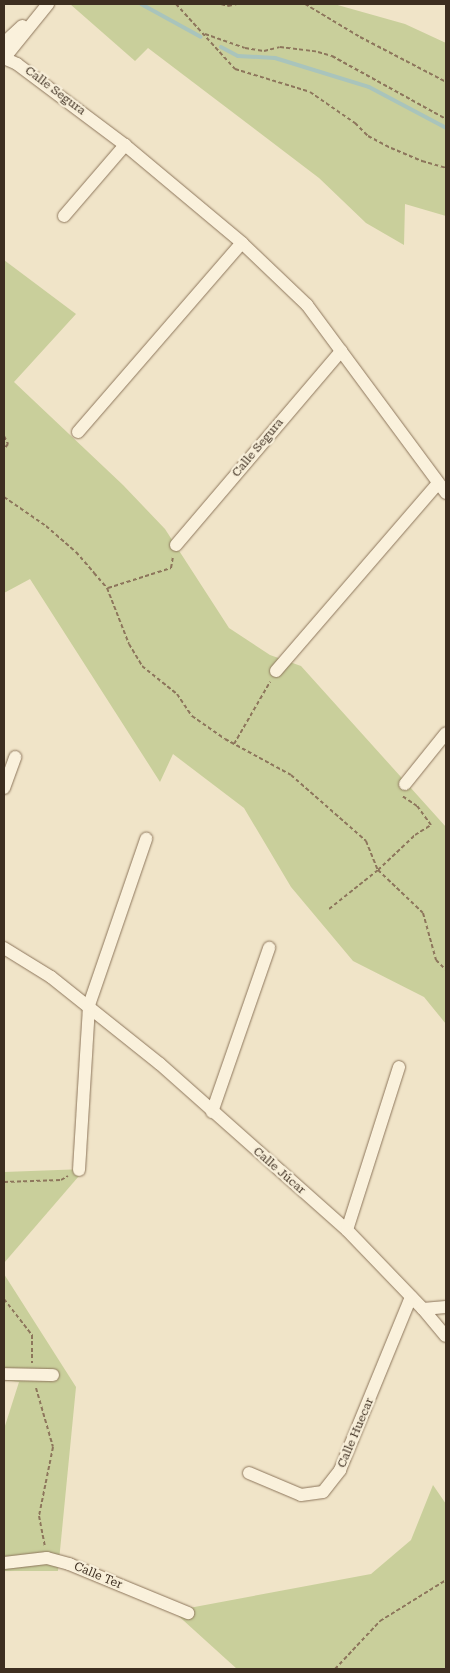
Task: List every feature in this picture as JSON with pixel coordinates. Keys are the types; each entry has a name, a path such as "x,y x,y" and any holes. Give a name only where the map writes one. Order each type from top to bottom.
{"street":[{"path":"5,55 47,4"},
{"name":"Calle Segura","path":"5,55 125,145 242,243 308,306 442,488 276,672"},
{"path":"64,216 125,145"},
{"path":"78,432 242,243"},
{"name":"Calle Segura","path":"176,545 341,351"},
{"path":"403,790 446,733"},
{"path":"4,788 15,756"},
{"path":"79,1170 88,1005 146,839"},
{"name":"Calle Júcar","path":"4,948 51,977 160,1064 347,1230 423,1309 446,1336"},
{"path":"212,1112 269,948"},
{"path":"347,1230 398,1067"},
{"name":"Calle Huecar","path":"249,1473 301,1495 323,1492 340,1470 411,1297"},
{"path":"423,1309 446,1307"},
{"path":"4,1374 53,1375"},
{"name":"Calle Ter","path":"4,1563 48,1558 69,1564 188,1613"}],"path":[{"path":"176,4 235,68 310,92 355,123 368,136 390,148 446,168"},
{"path":"221,4 228,6 237,4"},
{"path":"305,4 352,33 446,82"},
{"path":"203,34 245,48 264,51 280,47 318,52 332,56 446,119"},
{"path":"4,436 8,444 4,450"},
{"path":"4,498 25,510 76,552 107,588 129,644 142,666 177,694 192,716 234,744 291,776 366,841 378,870 423,913 436,960 446,970"},
{"path":"107,588 171,568 176,545"},
{"path":"234,744 258,706 276,672"},
{"path":"329,909 378,870 415,835 431,825 403,790"},
{"path":"4,1182 61,1180 79,1170"},
{"path":"4,1299 32,1335 32,1374 53,1447 38,1516 48,1558"},
{"path":"335,1669 380,1622 446,1580"}],"green space":[{"path":"70,4 334,4 405,24 446,43 446,216 405,204 404,245 366,223 319,178 148,48 135,61"},
{"path":"4,260 76,314 14,382 123,485 165,529 229,628 270,655 301,666 446,827 446,1024 424,997 353,961 291,887 244,808 173,754 160,782 30,579 4,593"},
{"path":"85,1169 4,1263 4,1172"},
{"path":"4,1274 76,1387 58,1571 5,1571 4,1429 19,1382 4,1380"},
{"path":"433,1485 446,1504 446,1669 237,1669 173,1611 371,1574 411,1540"}],"waterway":[{"path":"141,4 201,37"},
{"path":"221,47 238,56 275,58 369,87 446,128"}]}
